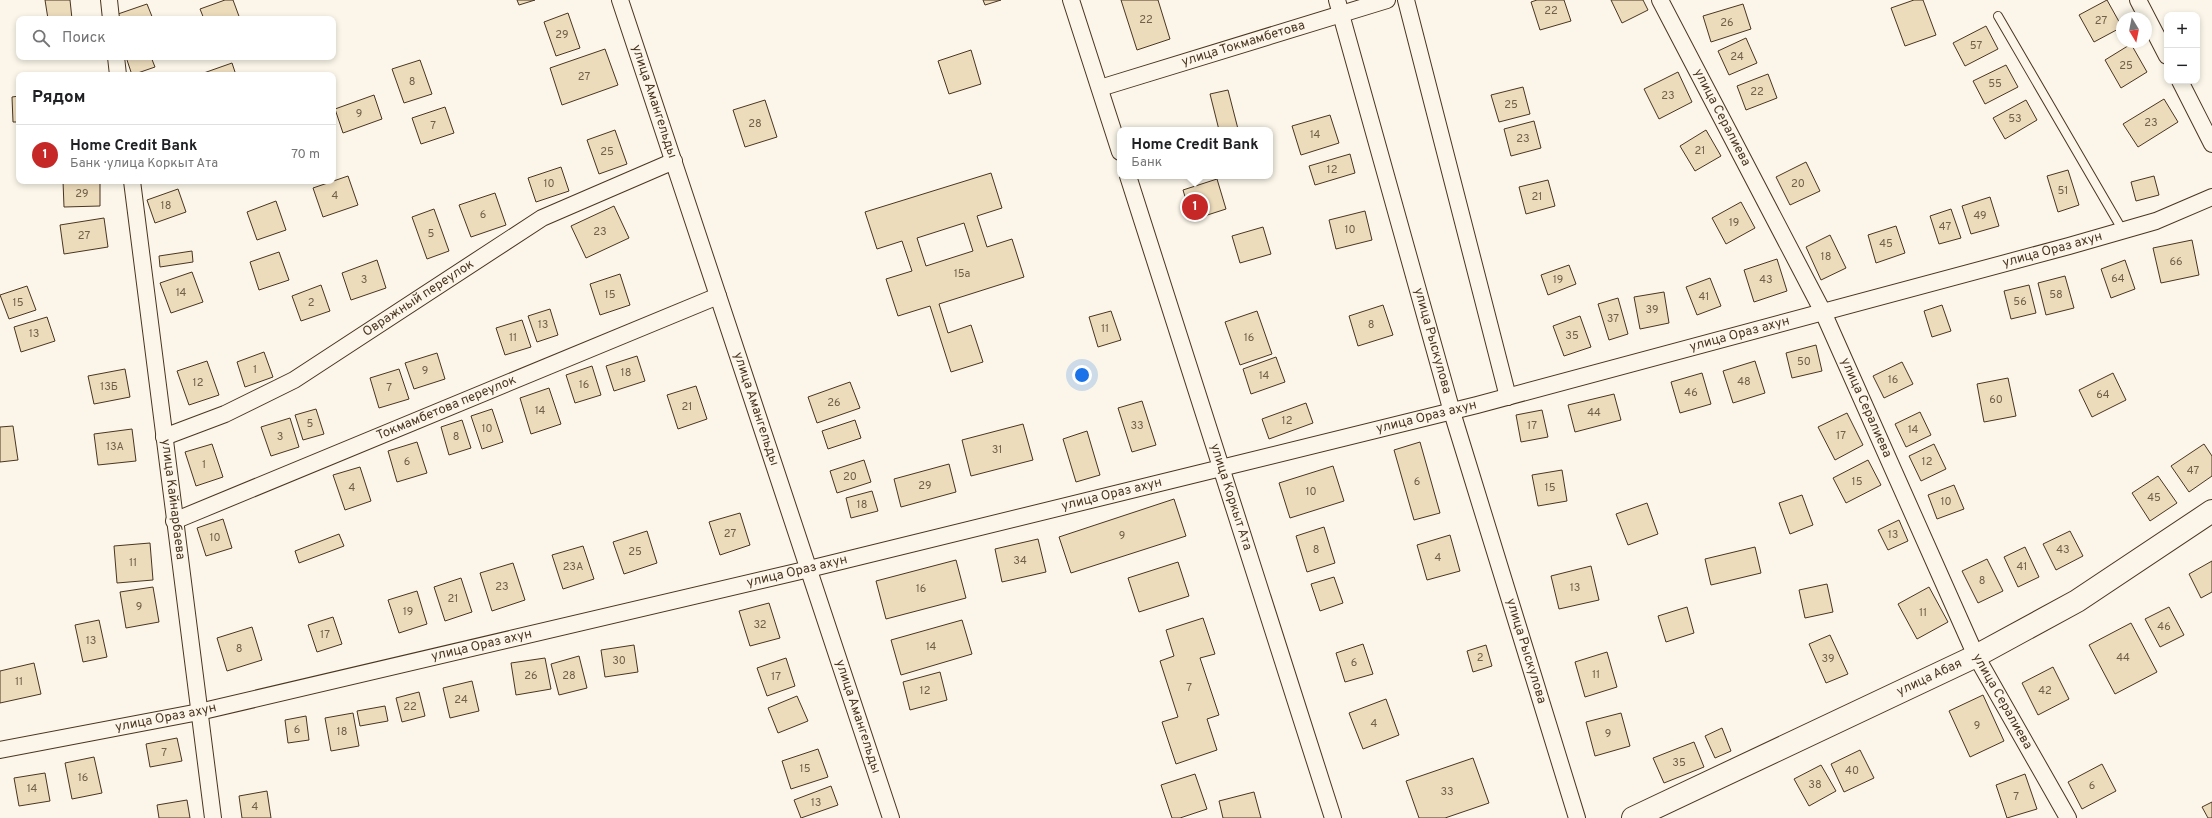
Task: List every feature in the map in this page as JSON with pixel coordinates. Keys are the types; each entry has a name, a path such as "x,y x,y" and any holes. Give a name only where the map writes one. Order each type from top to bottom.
{"street":[{"path":"109,0 111,16"},
{"name":"улица Амангельды","path":"620,0 891,818"},
{"path":"1071,0 1117,142"},
{"name":"улица Токмамбетова","path":"1100,88 1339,7 1386,0"},
{"path":"1406,0 1508,397"},
{"name":"улица Сералиева","path":"1660,0 1823,312 1976,656 2068,818"},
{"path":"2138,0 2164,50"},
{"name":"улица Рыскулова","path":"1339,7 1452,412 1577,818"},
{"path":"116,60 118,72"},
{"path":"2182,84 2212,144"},
{"name":"Овражный переулок","path":"164,437 225,414 294,380 542,218 674,161"},
{"name":"улица Коркыт Ата","path":"1129,179 1333,818"},
{"name":"улица Кайнарбаева","path":"132,184 174,521 213,818"},
{"name":"улица Ораз ахун","path":"0,750 199,712 808,569 1452,412 2123,231 2156,221 2212,197"},
{"name":"Токмамбетова переулок","path":"174,521 718,296"},
{"name":"улица Абая","path":"1633,818 1976,656 2077,601 2212,511"}],"lane":[{"path":"1998,16 2123,231"}],"building":[{"path":"45,0 70,0 72,16 48,16"},
{"path":"225,0 233,0 239,16 203,16 200,9"},
{"path":"517,0 535,0 519,5"},
{"path":"983,0 1001,0 985,5"},
{"path":"1121,0 1158,0 1170,39 1137,50"},
{"path":"1537,0 1564,0 1571,21 1540,30 1531,2"},
{"path":"1611,0 1643,0 1648,10 1622,23"},
{"path":"1914,0 1923,0 1936,35 1905,46 1891,8"},
{"path":"2107,0 2116,16 2116,30 2094,42 2079,15"},
{"path":"147,4 152,16 119,16 118,14"},
{"path":"1743,4 1751,29 1711,42 1703,16"},
{"path":"568,13 580,48 556,56 544,22"},
{"path":"1986,26 1998,49 1965,66 1953,43"},
{"path":"1746,38 1757,63 1729,75 1718,51"},
{"path":"2124,48 2133,48 2147,72 2121,88 2105,60"},
{"path":"605,49 618,85 562,105 550,68"},
{"path":"971,50 981,84 949,94 938,61"},
{"path":"127,60 152,60 155,67 141,72 131,72"},
{"path":"420,60 432,94 404,103 392,69"},
{"path":"232,63 235,72 206,72"},
{"path":"2006,65 2018,87 1985,104 1973,81"},
{"path":"1678,72 1692,102 1659,119 1644,89"},
{"path":"1768,74 1777,98 1746,110 1737,86"},
{"path":"1523,87 1530,114 1499,122 1491,95"},
{"path":"1228,90 1237,127 1218,127 1210,94"},
{"path":"374,95 382,119 343,133 336,109"},
{"path":"16,96 16,122 13,122 12,97"},
{"path":"2164,99 2178,122 2138,147 2123,124"},
{"path":"765,100 777,137 745,147 733,110"},
{"path":"2026,100 2037,120 2005,139 1993,118"},
{"path":"445,107 454,133 421,144 412,118"},
{"path":"1330,115 1339,143 1301,155 1292,126"},
{"path":"1534,121 1541,148 1511,156 1504,129"},
{"path":"615,130 627,164 599,174 587,140"},
{"path":"1706,130 1721,156 1695,171 1680,146"},
{"path":"1350,154 1355,173 1315,185 1309,166"},
{"path":"1806,162 1820,191 1790,205 1776,177"},
{"path":"561,167 569,191 536,202 528,178"},
{"path":"2068,170 2079,205 2058,212 2047,176"},
{"path":"991,173 1002,208 977,216 987,247 1012,239 1024,277 939,304 948,333 971,325 983,362 951,372 930,306 898,316 886,279 912,271 902,241 877,249 865,212","holes":["964,223 973,251 926,266 917,238"]},
{"path":"348,176 358,205 323,217 313,188 325,184 336,184 336,180"},
{"path":"2154,176 2159,195 2136,201 2131,182"},
{"path":"1217,179 1226,209 1192,220 1183,190"},
{"path":"1548,180 1555,206 1526,214 1519,187"},
{"path":"63,184 100,184 100,206 64,207"},
{"path":"178,189 186,212 155,223 147,200"},
{"path":"495,193 506,225 471,237 459,205"},
{"path":"1990,197 1999,226 1971,234 1962,206"},
{"path":"276,201 286,230 257,240 247,212"},
{"path":"1741,202 1755,228 1726,244 1712,218"},
{"path":"614,206 629,238 586,258 571,226"},
{"path":"434,209 449,251 427,259 412,217"},
{"path":"1951,209 1961,238 1939,244 1930,216"},
{"path":"1365,211 1372,240 1336,249 1329,220"},
{"path":"104,218 108,247 64,254 60,225"},
{"path":"1896,226 1905,253 1876,263 1868,235"},
{"path":"1263,227 1271,254 1240,263 1232,236"},
{"path":"1830,235 1846,268 1821,280 1806,247"},
{"path":"2192,240 2199,275 2161,283 2153,248"},
{"path":"192,251 193,262 160,267 159,256"},
{"path":"279,252 289,280 259,290 250,262"},
{"path":"1777,259 1787,291 1754,302 1744,270"},
{"path":"377,260 386,288 351,300 342,273"},
{"path":"2125,260 2135,289 2111,298 2101,269"},
{"path":"1569,265 1576,284 1548,295 1541,275"},
{"path":"192,272 203,302 171,313 160,283"},
{"path":"620,274 630,305 600,315 590,284"},
{"path":"2065,276 2074,308 2046,315 2038,283"},
{"path":"1710,278 1721,306 1697,315 1686,287"},
{"path":"321,285 330,311 301,321 292,296"},
{"path":"2029,285 2036,313 2011,319 2004,291"},
{"path":"27,286 36,310 9,319 0,295"},
{"path":"1664,292 1669,323 1640,329 1634,297"},
{"path":"1618,298 1628,334 1609,340 1598,304"},
{"path":"1383,305 1393,335 1358,346 1349,316"},
{"path":"1942,305 1951,331 1932,337 1924,311"},
{"path":"550,309 558,335 537,342 528,316"},
{"path":"1111,311 1121,340 1098,347 1089,317"},
{"path":"1257,311 1272,354 1240,365 1225,322"},
{"path":"1580,316 1591,347 1564,356 1553,326"},
{"path":"47,317 55,341 21,352 14,327"},
{"path":"522,320 531,347 505,355 496,328"},
{"path":"1816,345 1822,371 1792,378 1786,353"},
{"path":"264,352 273,377 245,387 237,362"},
{"path":"437,353 445,379 414,389 405,363"},
{"path":"637,356 645,381 614,391 606,366"},
{"path":"1276,357 1285,382 1251,394 1243,369"},
{"path":"207,361 219,395 189,405 177,371"},
{"path":"1755,361 1765,393 1733,403 1723,371"},
{"path":"1902,362 1913,384 1884,398 1873,376"},
{"path":"592,366 601,395 575,403 566,375"},
{"path":"125,369 130,397 94,404 88,376"},
{"path":"399,369 409,399 379,408 370,378"},
{"path":"1702,373 1711,404 1680,413 1671,382"},
{"path":"2113,373 2126,400 2092,417 2079,390"},
{"path":"2008,378 2016,416 1984,422 1977,384"},
{"path":"850,382 860,408 817,423 808,397"},
{"path":"696,386 707,419 678,429 667,395"},
{"path":"549,388 561,424 531,434 520,398"},
{"path":"1614,394 1621,420 1575,432 1568,405"},
{"path":"1142,401 1156,445 1132,452 1118,408"},
{"path":"1306,403 1313,423 1269,439 1262,419"},
{"path":"316,409 324,434 303,440 295,415"},
{"path":"492,409 503,442 482,449 471,416"},
{"path":"1542,410 1548,437 1521,442 1516,415"},
{"path":"1920,412 1931,435 1906,447 1895,424"},
{"path":"1847,413 1863,445 1835,460 1818,427"},
{"path":"290,418 299,447 271,456 261,427"},
{"path":"462,420 471,448 449,455 441,427"},
{"path":"855,420 861,438 828,449 822,431"},
{"path":"1023,424 1033,460 971,476 962,440"},
{"path":"13,426 18,460 0,462 0,427"},
{"path":"132,429 136,461 98,465 94,434"},
{"path":"1087,431 1100,475 1076,482 1063,439"},
{"path":"417,442 427,473 397,482 388,451"},
{"path":"1420,442 1440,513 1414,520 1394,450"},
{"path":"212,444 223,477 196,486 185,452"},
{"path":"1934,444 1946,469 1921,481 1909,456"},
{"path":"2204,444 2212,456 2212,476 2189,492 2171,466"},
{"path":"864,460 871,482 837,493 830,471"},
{"path":"1868,460 1881,485 1846,503 1833,478"},
{"path":"949,464 956,492 901,507 894,479"},
{"path":"1333,466 1344,501 1290,518 1279,483"},
{"path":"360,467 371,501 345,510 333,475"},
{"path":"1562,470 1567,501 1538,506 1532,475"},
{"path":"2158,476 2177,503 2150,521 2132,493"},
{"path":"1954,485 1964,509 1937,519 1928,495"},
{"path":"872,491 878,511 851,518 846,498"},
{"path":"1802,495 1813,525 1790,534 1779,503"},
{"path":"1174,499 1186,536 1071,573 1059,537"},
{"path":"1647,503 1658,534 1628,545 1616,514"},
{"path":"740,513 750,545 720,555 709,522"},
{"path":"223,519 232,548 206,556 197,528"},
{"path":"1899,520 1908,541 1888,550 1878,530"},
{"path":"1324,527 1335,563 1307,572 1296,536"},
{"path":"647,531 657,563 624,574 613,542"},
{"path":"2070,531 2083,556 2056,570 2043,544"},
{"path":"339,534 344,546 299,563 295,551"},
{"path":"1450,535 1460,571 1427,580 1417,545"},
{"path":"1038,539 1046,572 1002,582 995,549"},
{"path":"150,543 153,580 117,583 114,546"},
{"path":"583,546 594,579 563,589 552,555"},
{"path":"1755,547 1761,573 1711,585 1705,559"},
{"path":"2025,547 2039,577 2018,587 2004,557"},
{"path":"1987,559 2003,591 1978,603 1962,571"},
{"path":"956,560 966,598 886,619 876,581"},
{"path":"2212,561 2212,592 2201,598 2189,574"},
{"path":"1178,562 1189,596 1139,612 1128,578"},
{"path":"513,563 525,600 492,611 480,573"},
{"path":"1591,566 1599,600 1559,609 1551,576"},
{"path":"1334,577 1343,603 1320,611 1311,584"},
{"path":"461,578 472,612 445,621 434,587"},
{"path":"1827,584 1833,612 1805,618 1799,590"},
{"path":"153,587 159,622 126,628 120,592"},
{"path":"1929,587 1948,622 1917,639 1898,604"},
{"path":"417,591 427,624 399,633 388,600"},
{"path":"769,603 780,638 750,646 739,611"},
{"path":"1687,607 1694,633 1666,642 1658,616"},
{"path":"2169,607 2184,635 2160,647 2145,619"},
{"path":"333,617 342,644 317,652 308,625"},
{"path":"1203,618 1215,654 1200,658 1219,715 1207,719 1217,750 1176,764 1162,722 1178,717 1160,661 1174,656 1166,630"},
{"path":"99,620 107,657 83,662 75,625"},
{"path":"962,620 972,654 901,675 891,640"},
{"path":"2131,623 2157,672 2115,694 2089,645"},
{"path":"252,627 262,660 227,671 217,638"},
{"path":"1830,635 1848,674 1826,683 1809,644"},
{"path":"1363,644 1373,674 1345,682 1336,653"},
{"path":"634,645 638,672 605,677 601,650"},
{"path":"1486,645 1492,666 1473,672 1467,651"},
{"path":"1607,652 1617,687 1585,697 1575,662"},
{"path":"579,656 587,688 559,695 551,664"},
{"path":"545,658 551,689 516,695 511,663"},
{"path":"786,658 795,686 767,696 757,668"},
{"path":"34,663 41,694 0,703 0,671"},
{"path":"2053,667 2069,699 2038,715 2022,683"},
{"path":"940,672 947,700 910,710 903,682"},
{"path":"472,681 479,711 450,718 443,688"},
{"path":"419,692 425,716 402,722 396,698"},
{"path":"1983,695 2004,741 1970,757 1949,711"},
{"path":"797,696 808,721 778,733 768,708"},
{"path":"1386,699 1399,735 1363,749 1349,713"},
{"path":"385,706 388,721 360,726 357,711"},
{"path":"353,713 359,746 331,751 325,718"},
{"path":"1621,713 1630,746 1595,756 1586,722"},
{"path":"306,716 309,740 288,743 285,720"},
{"path":"1722,728 1731,751 1715,758 1705,736"},
{"path":"177,738 182,761 150,767 146,744"},
{"path":"1694,742 1704,767 1664,783 1653,758"},
{"path":"818,749 828,777 791,789 782,761"},
{"path":"1860,750 1874,778 1844,792 1831,764"},
{"path":"94,757 102,793 72,799 65,763"},
{"path":"1473,758 1489,803 1445,818 1419,818 1406,781"},
{"path":"2102,764 2116,791 2082,809 2068,782"},
{"path":"1821,765 1836,791 1809,806 1794,779"},
{"path":"45,773 50,801 19,806 14,778"},
{"path":"1195,774 1207,809 1180,818 1172,818 1161,785"},
{"path":"2025,774 2037,809 2007,818 1996,785"},
{"path":"831,786 838,805 801,818 794,800"},
{"path":"267,791 271,818 242,818 239,796"},
{"path":"1254,792 1261,818 1223,818 1219,801"},
{"path":"187,800 190,818 159,818 157,805"},
{"path":"2212,802 2212,818 2208,818 2202,807"}],"place":[{"name":"Home Credit Bank","path":"1195,207"}]}
